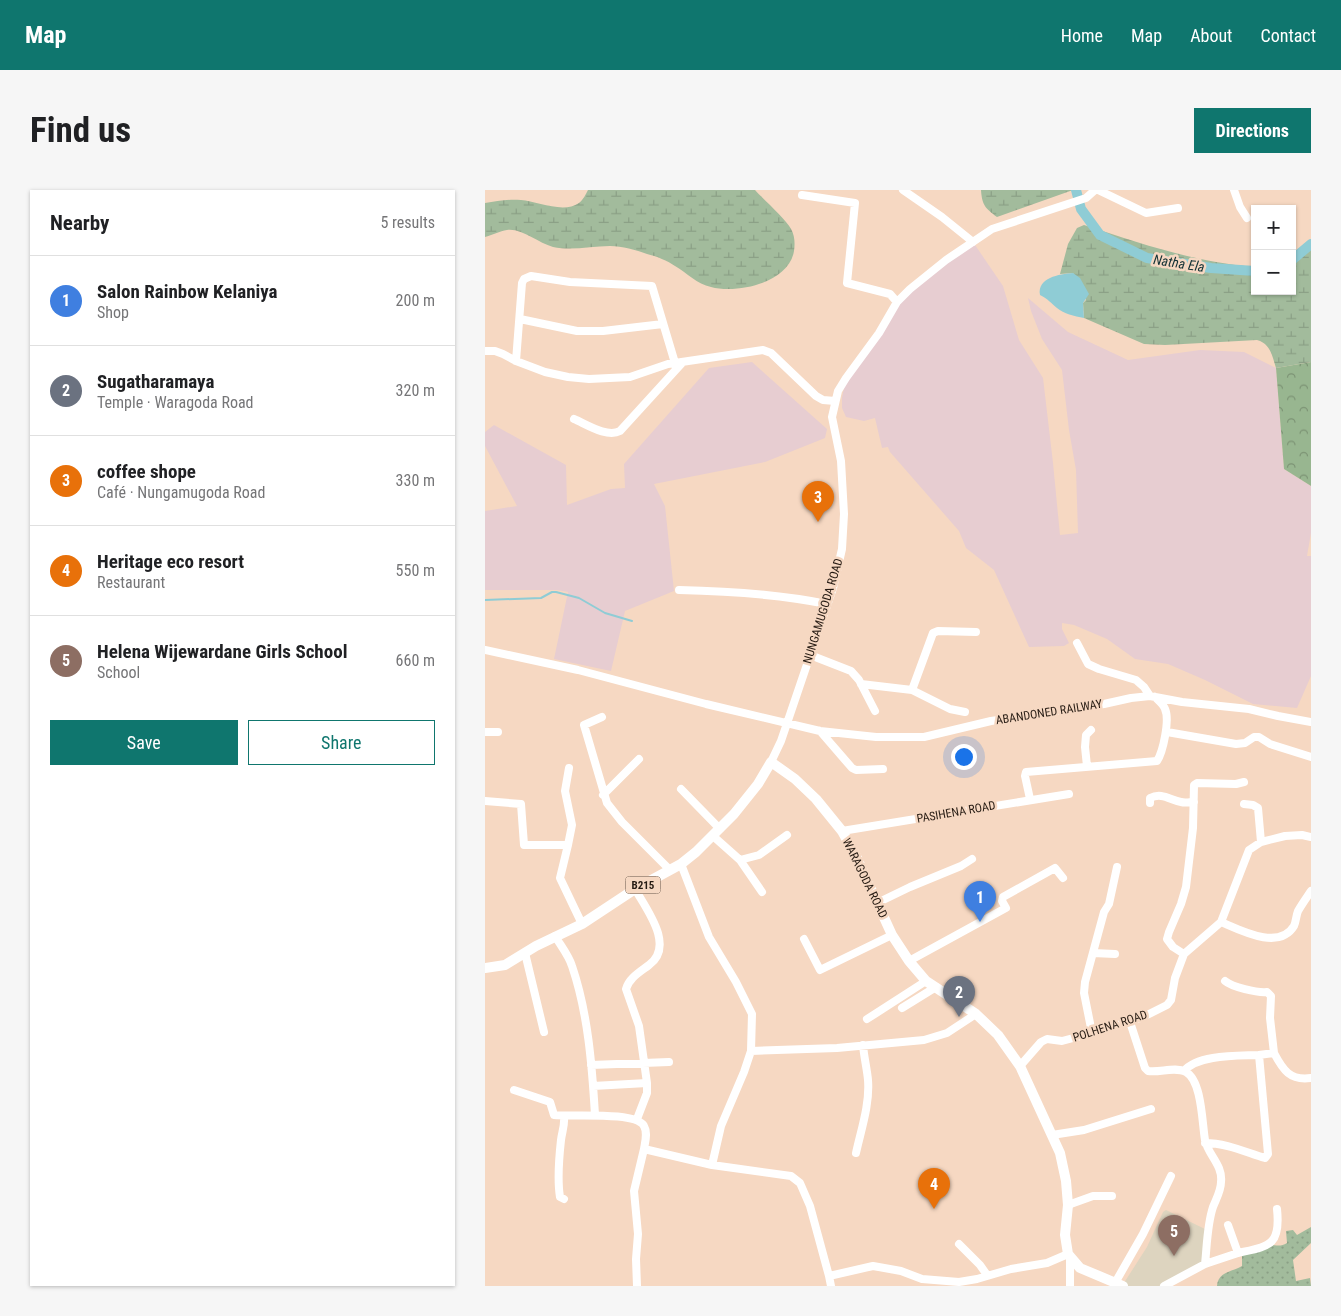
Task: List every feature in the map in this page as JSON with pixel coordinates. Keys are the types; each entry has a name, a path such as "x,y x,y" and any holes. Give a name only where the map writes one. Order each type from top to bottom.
{"main road":[{"name":"WARAGODA ROAD","path":"771,762 795,779 816,799 842,831 856,856 892,935 909,961 926,981 976,1014 998,1035 1020,1066 1060,1153 1066,1181 1068,1205 1065,1235 1069,1256"},
{"name":"B215","path":"485,969 505,965 555,936 582,924 635,889 681,864 734,814 758,784 771,762"},
{"path":"1069,1256 1080,1268 1119,1284"}],"street":[{"path":"903,190 942,216 973,242"},
{"path":"1097,190 1146,213 1178,208"},
{"name":"NUNGAMUGODA ROAD","path":"771,762 787,722 827,604 842,549 844,514 841,461 832,417 838,391 879,333 897,302 946,260 992,229 1071,204 1086,198 1097,190"},
{"path":"1234,190 1240,207 1247,218"},
{"path":"806,194 855,203 847,283 890,294 897,302"},
{"path":"517,361 522,283 523,279 531,276 570,282 652,286 663,324 679,363"},
{"path":"520,319 577,331 603,331 663,324"},
{"path":"485,351 495,352 545,372 569,378 589,380 630,377 679,363 763,350 771,353 816,396 823,400 835,402"},
{"path":"574,419 609,433 616,433 679,363"},
{"path":"679,590 733,590 787,596 827,604"},
{"path":"912,690 933,633 938,631 976,632"},
{"path":"1030,800 1025,776 1026,772 1157,761 1167,732 1165,709 1144,687 1136,680 1088,664 1077,643"},
{"name":"ABANDONED RAILWAY","path":"485,650 578,670 706,704 820,731 876,737 924,737 991,721 1104,704 1131,698 1152,697 1249,709 1311,722"},
{"path":"810,655 851,671 861,684 875,711"},
{"path":"861,684 912,690 950,709 965,712"},
{"path":"602,717 584,725 603,795 622,822 670,870"},
{"path":"1087,766 1086,735 1091,730"},
{"path":"820,731 852,768 856,770 883,768"},
{"path":"485,732 498,732"},
{"path":"1167,732 1236,744 1245,743 1254,737 1259,737 1270,744 1311,757"},
{"path":"603,795 639,759"},
{"path":"569,768 565,791 572,825 560,878 582,924"},
{"path":"1184,954 1173,947 1167,939 1186,887 1193,828 1195,784 1243,782"},
{"path":"681,789 740,860 762,892"},
{"name":"PASIHENA ROAD","path":"842,831 1069,794"},
{"path":"1150,803 1150,798 1155,796 1167,796 1180,802 1194,802"},
{"path":"485,800 521,804 524,845 569,845"},
{"path":"1244,804 1253,805 1257,808 1261,842 1285,836 1302,835 1311,837"},
{"path":"740,860 759,855 787,835"},
{"name":"POLHENA ROAD","path":"1020,1066 1041,1042 1047,1039 1062,1041 1092,1033 1130,1022 1167,1005 1171,1000 1175,978 1184,954 1221,922 1249,850 1261,842"},
{"path":"877,903 961,866 972,859"},
{"path":"681,864 709,937 736,982 752,1014 751,1051 721,1126 712,1165"},
{"path":"1092,1033 1084,993 1085,982 1104,912 1109,904 1117,867"},
{"path":"909,961 1004,910 1003,897 1055,868 1063,878"},
{"path":"635,889 660,937 657,960 634,976 626,989 639,1026 647,1083 647,1093 637,1119"},
{"path":"1221,922 1253,935 1271,939 1283,936 1293,927 1299,911 1311,891"},
{"path":"804,939 820,970 892,935"},
{"path":"555,936 572,964 581,998 591,1065 595,1114"},
{"path":"525,953 545,1032"},
{"path":"1093,953 1115,954"},
{"path":"867,1019 926,981"},
{"path":"1225,982 1230,986 1239,986 1257,992 1267,992 1271,996 1269,1018 1274,1053 1289,1074 1300,1079 1311,1078"},
{"path":"902,1008 936,988"},
{"path":"751,1051 863,1046 924,1040 947,1032 976,1014"},
{"path":"1130,1022 1145,1068 1148,1071 1184,1071 1191,1076 1199,1095 1205,1142 1219,1166 1221,1183 1213,1208 1205,1264"},
{"path":"856,1153 868,1093 863,1046"},
{"path":"1184,1071 1188,1066 1196,1062 1211,1058 1274,1053"},
{"path":"1205,1142 1224,1144 1265,1158 1268,1154 1259,1055"},
{"path":"591,1065 669,1062"},
{"path":"593,1086 647,1083"},
{"path":"514,1090 550,1102 554,1115 595,1114 637,1119 644,1126 646,1136 634,1191 638,1234 635,1259 637,1286"},
{"path":"1052,1135 1085,1130 1151,1109"},
{"path":"564,1199 560,1197 559,1188 560,1152 565,1116"},
{"path":"643,1149 712,1165 791,1176 800,1183 810,1206 831,1286"},
{"path":"1119,1284 1171,1176"},
{"path":"1068,1205 1093,1196 1112,1196"},
{"path":"1165,1286 1205,1264 1238,1253 1265,1247 1271,1243 1276,1235 1279,1223 1277,1209"},
{"path":"1228,1226 1238,1253"},
{"path":"959,1244 980,1265 987,1276"},
{"path":"829,1276 873,1266 901,1271 922,1279 978,1283 987,1276 1011,1269 1047,1263 1069,1256 1070,1286"}],"shaded area":[{"path":"973,242 1003,286 1019,340 1043,378 1060,535 1078,533 1076,470 1062,370 1042,339 1028,298 1068,332 1128,360 1200,350 1244,352 1276,368 1284,469 1311,486 1311,533 1307,556 1311,556 1311,676 1297,708 1253,704 1168,664 1135,659 1107,639 1074,625 1062,623 1062,629 1069,643 1064,646 1029,647 994,570 966,548 959,531 890,452 888,447 882,448 875,418 864,421 846,417 842,408 842,398 846,378 897,302"},
{"path":"752,362 827,429 825,438 765,462 654,484 665,506 674,591 625,611 611,671 554,659 568,592 557,590 485,590 485,511 517,506 485,446 485,432 494,425 566,465 567,505 611,489 625,488 624,464 709,368"},
{"path":"1166,1210 1209,1231 1205,1264 1164,1286 1122,1286 1147,1247 1163,1212"}],"green space":[{"path":"588,190 755,190 788,225 794,237 794,251 790,262 783,271 772,278 760,284 747,287 722,289 701,283 662,259 629,248 610,246 553,247 524,233 513,230 485,237 485,203 521,200 558,207 573,206 583,199"},
{"path":"981,190 1073,190 997,217 985,206"},
{"path":"1084,225 1189,257 1251,267 1251,295 1296,295 1296,257 1311,244 1311,362 1276,368 1268,347 1257,340 1165,345 1144,344 1084,318 1083,303 1086,300 1073,273 1060,274 1068,244 1077,228"},
{"path":"1311,362 1311,486 1284,469 1276,368"},
{"path":"1311,1227 1311,1243 1293,1260 1296,1281 1310,1278 1311,1286 1217,1286 1220,1277 1242,1266 1242,1252 1264,1245 1279,1246 1287,1243 1286,1231 1293,1230 1297,1235"}],"water":[{"path":"1073,273 1080,278 1089,294 1083,303 1084,318 1063,312 1040,295 1040,289 1045,281 1062,274"}],"waterway":[{"name":"Natha Ela","path":"1076,190 1081,209 1100,235 1147,258 1211,268 1251,271"},
{"name":"Natha Ela","path":"1296,257 1311,244"},
{"path":"485,600 541,598 556,592 579,598 605,613 632,621"}],"place":[{"name":"coffee shope","path":"818,522"},
{"name":"Salon Rainbow Kelaniya","path":"980,922"},
{"name":"Sugatharamaya","path":"959,1017"},
{"name":"Heritage eco resort","path":"934,1209"},
{"name":"Helena Wijewardane Girls School","path":"1174,1256"}]}
